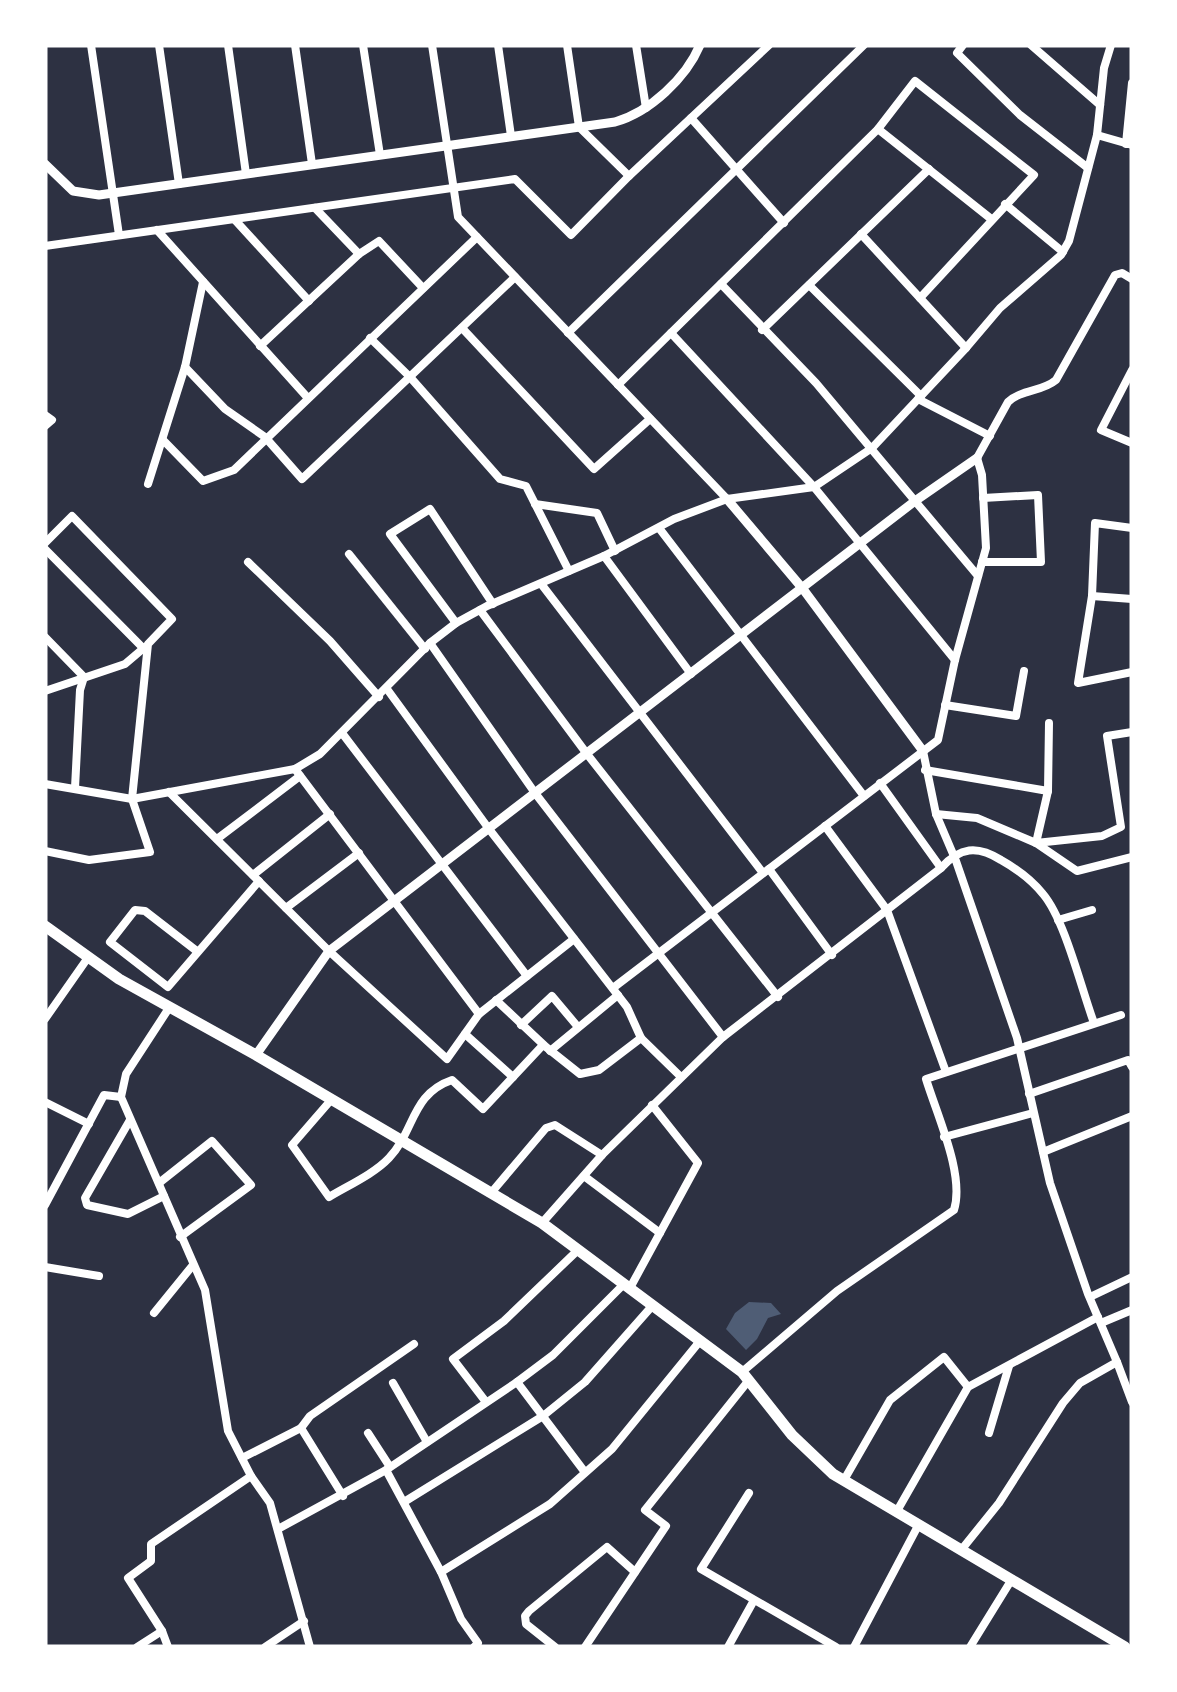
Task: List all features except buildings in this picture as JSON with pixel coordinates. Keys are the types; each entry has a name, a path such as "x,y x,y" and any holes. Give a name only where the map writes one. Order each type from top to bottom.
{"main road":[{"path":"45,926 87,959 542,1223 746,1376 810,1454 844,1480 1125,1647"}],"street":[{"path":"91,45 119,236"},
{"path":"159,45 179,184"},
{"path":"228,45 246,174"},
{"path":"295,45 312,164"},
{"path":"364,45 380,154"},
{"path":"432,45 458,217 727,499 803,589 923,751 936,814 1018,1048 1043,1152 1090,1297 1132,1402"},
{"path":"498,45 511,136"},
{"path":"567,45 579,127 629,176"},
{"path":"636,45 646,108"},
{"path":"45,164 73,191 99,195 579,127 626,118 646,108 679,76 700,45"},
{"path":"45,246 515,178 572,235 769,45"},
{"path":"568,333 864,45"},
{"path":"963,45 957,53 1020,115 1088,168"},
{"path":"1031,45 1100,105"},
{"path":"217,839 320,754 456,623 615,551 674,518 727,499 814,488 872,448 1000,308 1063,252 1097,135 1104,68 1111,45"},
{"path":"618,385 878,129 914,81 1034,175 990,218 920,298"},
{"path":"1097,135 1129,145 1132,83"},
{"path":"691,118 784,223"},
{"path":"878,129 990,218"},
{"path":"762,330 929,169"},
{"path":"1004,204 1063,252"},
{"path":"315,208 359,254"},
{"path":"234,219 310,301"},
{"path":"157,230 307,397"},
{"path":"861,234 966,348"},
{"path":"164,440 203,481 234,470 478,237"},
{"path":"260,346 359,254 379,241 423,288"},
{"path":"256,1055 329,951 915,501 977,458 1015,395 1047,388 1056,380 1115,276 1122,273 1132,279"},
{"path":"185,366 226,409 265,437 302,480 516,277"},
{"path":"148,484 185,366 203,282"},
{"path":"721,284 816,383 978,576"},
{"path":"809,285 920,398 990,436"},
{"path":"462,328 594,468 650,419"},
{"path":"671,333 814,488 955,660"},
{"path":"370,338 500,479 526,486 569,571"},
{"path":"1132,370 1102,430 1132,443"},
{"path":"45,415 52,420 45,426"},
{"path":"332,1100 292,1146 329,1198 389,1158 422,1100 436,1086 452,1080 483,1109 513,1077 546,1048 578,1028 659,953 938,740 986,548 977,458"},
{"path":"982,562 1041,562 1038,495 983,498"},
{"path":"534,504 597,513 615,551"},
{"path":"456,623 390,534 430,509 494,604"},
{"path":"45,691 125,664 146,646 172,620 72,516 45,546 146,646"},
{"path":"1132,528 1095,523 1092,596 1078,683 1132,672"},
{"path":"659,528 864,796"},
{"path":"349,554 428,646 723,1038"},
{"path":"604,556 691,674"},
{"path":"248,562 330,642 379,697"},
{"path":"542,586 832,955"},
{"path":"1092,596 1132,598"},
{"path":"480,610 587,754 778,997"},
{"path":"45,637 84,677"},
{"path":"45,852 90,860 150,852 132,799 146,646"},
{"path":"945,706 1016,716 1024,671"},
{"path":"74,788 84,677"},
{"path":"387,689 488,829 627,1007 641,1038 680,1076"},
{"path":"1036,843 1048,791 1049,723"},
{"path":"1036,843 1102,836 1121,827 1107,736 1132,732"},
{"path":"342,733 527,976"},
{"path":"925,770 1048,791"},
{"path":"45,784 132,799 297,772"},
{"path":"297,772 479,1014"},
{"path":"880,784 942,868"},
{"path":"169,792 329,951 447,1059 479,1014 574,939"},
{"path":"154,998 198,952 256,878 330,814"},
{"path":"936,814 977,818 1036,843 1077,870 1132,857"},
{"path":"826,826 887,910 946,1072"},
{"path":"542,1223 602,1155 723,1038 942,868 953,855 972,848 990,853 1046,896 1094,1023"},
{"path":"286,908 359,853"},
{"path":"168,987 110,942 135,910 146,911 198,952"},
{"path":"1058,920 1092,910"},
{"path":"45,1019 87,959"},
{"path":"522,1024 552,996 578,1028"},
{"path":"496,1000 580,1074 589,1074 641,1038"},
{"path":"169,1008 126,1074 121,1097 204,1290 228,1430 270,1503 310,1647"},
{"path":"585,1647 666,1526 646,1510 746,1376 837,1291 954,1210 959,1194 926,1079 1120,1015"},
{"path":"464,1034 513,1077"},
{"path":"1028,1094 1128,1060 1132,1067"},
{"path":"45,1202 104,1095 121,1097"},
{"path":"45,1102 89,1124"},
{"path":"278,1530 388,1469 516,1382 553,1354 627,1286 698,1163 652,1105"},
{"path":"944,1137 1033,1113"},
{"path":"1043,1152 1132,1116"},
{"path":"130,1119 85,1198 87,1205 128,1214 164,1196"},
{"path":"491,1192 546,1128 556,1124 602,1155"},
{"path":"159,1182 212,1141 251,1185 180,1236"},
{"path":"584,1176 660,1232"},
{"path":"486,1402 453,1359 504,1321 578,1250"},
{"path":"154,1314 193,1265"},
{"path":"45,1267 99,1276"},
{"path":"1090,1297 1132,1277"},
{"path":"404,1502 543,1416 586,1382 653,1306"},
{"path":"896,1511 968,1388 1100,1320 1132,1310"},
{"path":"441,1572 550,1504 612,1449 700,1341"},
{"path":"242,1458 300,1428 310,1416 414,1344"},
{"path":"844,1480 890,1400 913,1380 944,1358 968,1388"},
{"path":"962,1549 999,1503 1063,1402 1080,1383 1117,1362"},
{"path":"989,1433 1010,1364"},
{"path":"516,1382 584,1472"},
{"path":"392,1383 428,1442"},
{"path":"300,1428 344,1496"},
{"path":"368,1433 441,1572 461,1620 478,1643 474,1647"},
{"path":"168,1647 128,1578 151,1561 150,1544 252,1476"},
{"path":"749,1494 701,1569 829,1646"},
{"path":"854,1647 919,1524"},
{"path":"555,1647 526,1624 529,1610 607,1548 635,1572"},
{"path":"970,1647 1012,1579"},
{"path":"728,1647 753,1602"},
{"path":"265,1647 304,1621"},
{"path":"138,1647 162,1631"}],"water":[{"path":"749,1302 771,1303 781,1314 768,1318 746,1350 726,1329 735,1313"}]}
